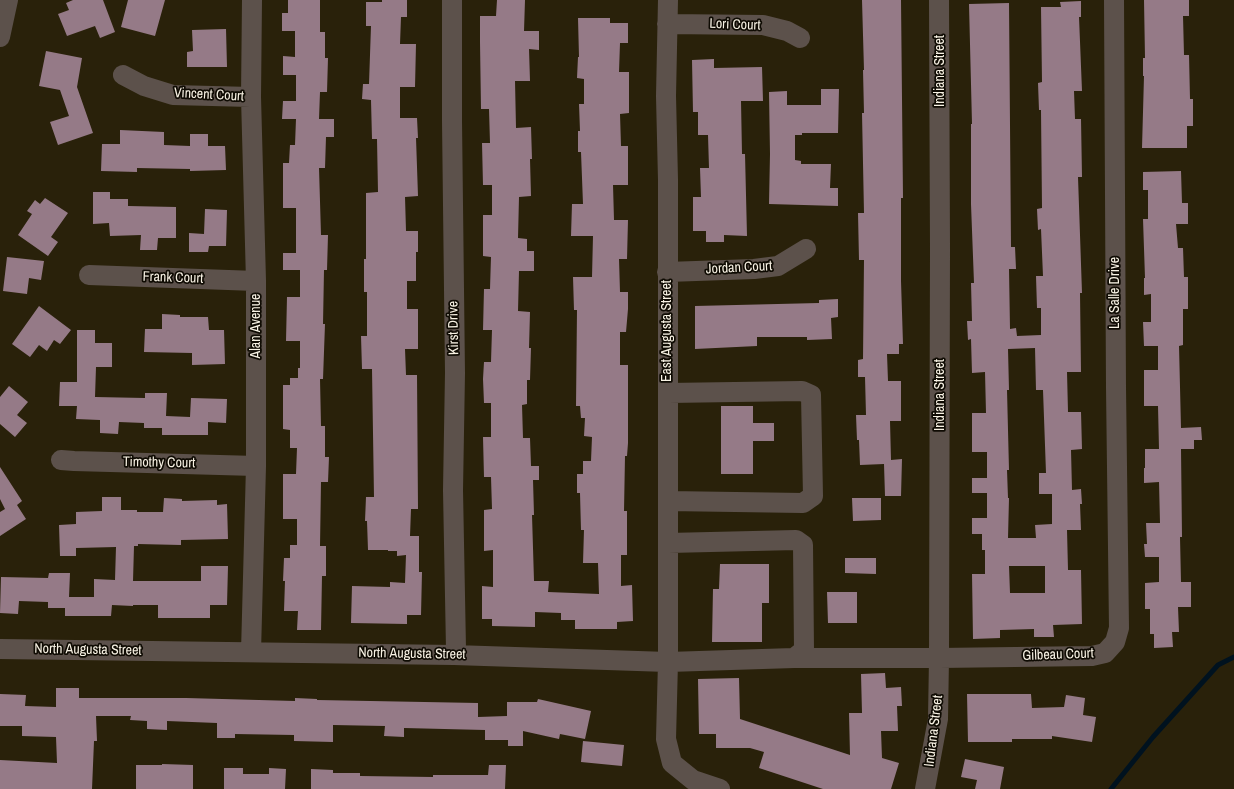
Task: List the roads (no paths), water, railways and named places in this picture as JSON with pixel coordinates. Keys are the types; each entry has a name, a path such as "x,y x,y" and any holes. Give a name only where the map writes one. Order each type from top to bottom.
{"street":[{"path":"0,37 8,0"},
{"name":"Alan Avenue","path":"251,652 256,466 256,281 251,97 252,0"},
{"name":"Kirst Drive","path":"452,0 455,373 453,490 456,649 454,655"},
{"name":"East Augusta Street","path":"668,0 666,96 668,662"},
{"name":"Indiana Street","path":"925,789 938,719 940,257 939,0"},
{"name":"La Salle Drive","path":"1114,0 1118,586"},
{"name":"Lori Court","path":"667,24 763,25 787,31 800,38"},
{"name":"Vincent Court","path":"123,75 144,86 173,95 251,97"},
{"name":"Jordan Court","path":"667,272 754,269 778,266 806,249"},
{"name":"Frank Court","path":"89,275 256,281"},
{"path":"668,393 802,391 811,395 813,496 803,503 668,501"},
{"name":"Timothy Court","path":"61,460 256,466"},
{"path":"668,543 796,540 803,545 804,650 794,658"},
{"name":"Gilbeau Court","path":"794,658 1092,656 1105,653 1115,642 1119,628 1118,586"},
{"name":"North Augusta Street","path":"0,648 454,655 668,662 794,658"},
{"path":"668,662 666,739 672,763 693,780 720,789"}],"waterway":[{"path":"1111,789 1153,737 1218,665 1234,657"}]}
